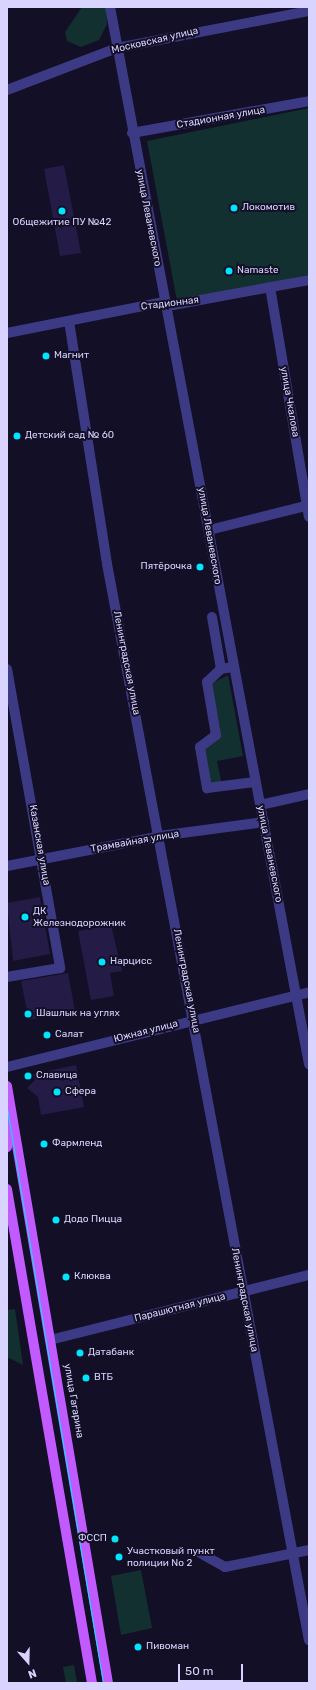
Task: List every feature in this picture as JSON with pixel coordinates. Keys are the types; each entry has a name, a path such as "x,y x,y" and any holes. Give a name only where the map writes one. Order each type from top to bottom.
{"main road":[{"name":"улица Гагарина","path":"7,1086 108,1683"},
{"name":"улица Гагарина","path":"7,1148 13,1122"},
{"path":"7,1189 92,1683"}],"street":[{"name":"улица Леваневского","path":"110,7 132,134 209,530 233,667 264,822 309,1064"},
{"name":"Московская улица","path":"7,90 117,48 309,11"},
{"name":"Стадионная улица","path":"132,134 309,101"},
{"name":"Стадионная","path":"7,333 164,302 173,305 309,280"},
{"name":"улица Чкалова","path":"270,287 309,517"},
{"name":"Ленинградская улица","path":"69,321 107,564 309,1640"},
{"path":"209,530 308,505"},
{"path":"212,617 220,669"},
{"path":"233,667 220,669 207,682 216,734 200,747 207,788 255,782"},
{"name":"Казанская улица","path":"7,669 42,859 60,968 7,977"},
{"path":"260,805 309,794"},
{"name":"Трамвайная улица","path":"7,866 158,837 264,822"},
{"name":"Южная улица","path":"7,1067 309,992"},
{"name":"Парашютная улица","path":"50,1340 243,1293 309,1274"},
{"path":"200,1554 225,1567 309,1550"}],"green space":[{"path":"82,7 106,7 107,24 99,40 81,47 67,41 65,32"},
{"name":"Локомотив","path":"309,108 309,275 177,301 147,141"},
{"path":"228,675 243,756 217,761 222,785 210,786 203,747 220,728 210,684"},
{"path":"15,1309 23,1365 7,1357 7,1310"},
{"path":"141,1570 152,1628 121,1635 111,1576"},
{"path":"74,1665 77,1683 66,1683 63,1667"}],"building":[{"name":"Общежитие ПУ №42","path":"64,165 81,253 60,256 44,169"},
{"name":"ДК Железнодорожник","path":"40,897 50,954 13,961 7,903"},
{"name":"Нарцисс","path":"111,925 122,971 110,973 114,996 91,1000 78,931"},
{"path":"68,973 75,1011 29,1020 21,981"},
{"name":"Сфера","path":"76,1065 84,1107 41,1115 38,1097 27,1088 35,1080 33,1074"}],"tram line":[{"path":"7,1108 103,1683"}],"place":[{"name":"Локомотив","path":"234,208"},
{"name":"Общежитие ПУ №42","path":"62,211"},
{"name":"Namaste","path":"229,271"},
{"name":"Магнит","path":"46,356"},
{"name":"Детский сад № 60","path":"17,436"},
{"name":"Пятёрочка","path":"200,567"},
{"name":"ДК Железнодорожник","path":"25,917"},
{"name":"Нарцисс","path":"102,962"},
{"name":"Шашлык на углях","path":"28,1014"},
{"name":"Салат","path":"47,1035"},
{"name":"Славица","path":"28,1076"},
{"name":"Сфера","path":"57,1092"},
{"name":"Фармленд","path":"44,1144"},
{"name":"Додо Пицца","path":"56,1220"},
{"name":"Клюква","path":"66,1277"},
{"name":"Датабанк","path":"80,1353"},
{"name":"ВТБ","path":"86,1378"},
{"name":"ФССП","path":"115,1539"},
{"name":"Участковый пункт полиции No 2","path":"119,1557"},
{"name":"Пивоман","path":"138,1647"}]}
